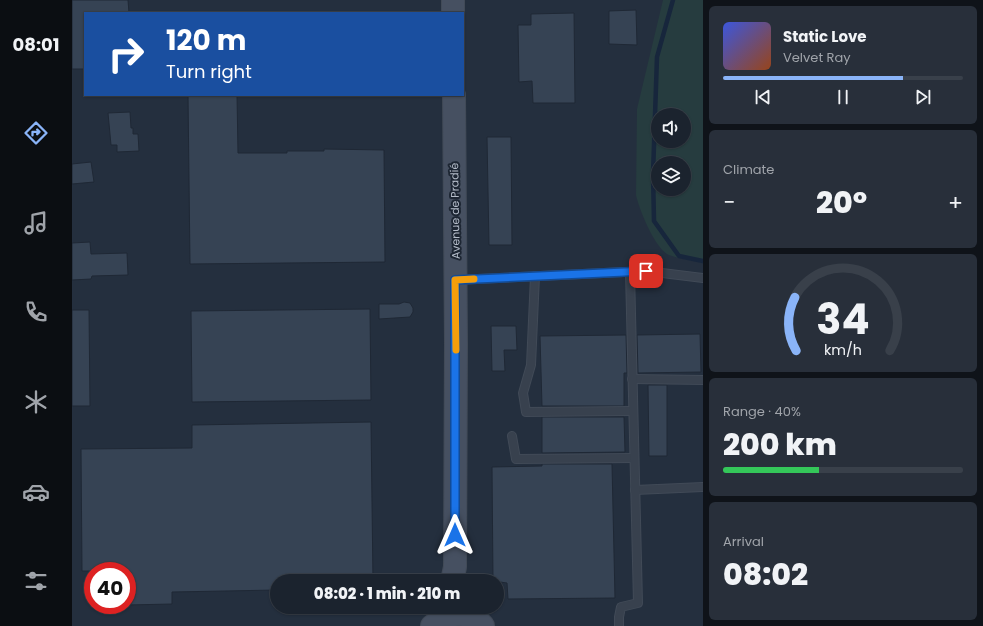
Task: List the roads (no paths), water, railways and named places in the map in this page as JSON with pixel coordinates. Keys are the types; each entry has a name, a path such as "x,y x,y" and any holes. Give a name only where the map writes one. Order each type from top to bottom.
{"street":[{"path":"453,0 453,12"},
{"name":"Avenue de Pradié","path":"454,96 456,574"},
{"path":"442,617 454,615 475,617"}],"lane":[{"path":"455,280 646,271 703,278"},
{"path":"619,626 618,617 621,608 638,603 632,411 630,272"},
{"path":"535,276 530,365 523,393 526,412 632,411"},
{"path":"632,379 703,380"},
{"path":"512,436 516,460 634,458"},
{"path":"635,490 703,487"}],"waterway":[{"path":"673,0 657,57 653,174 654,221 679,256 703,261"}]}
